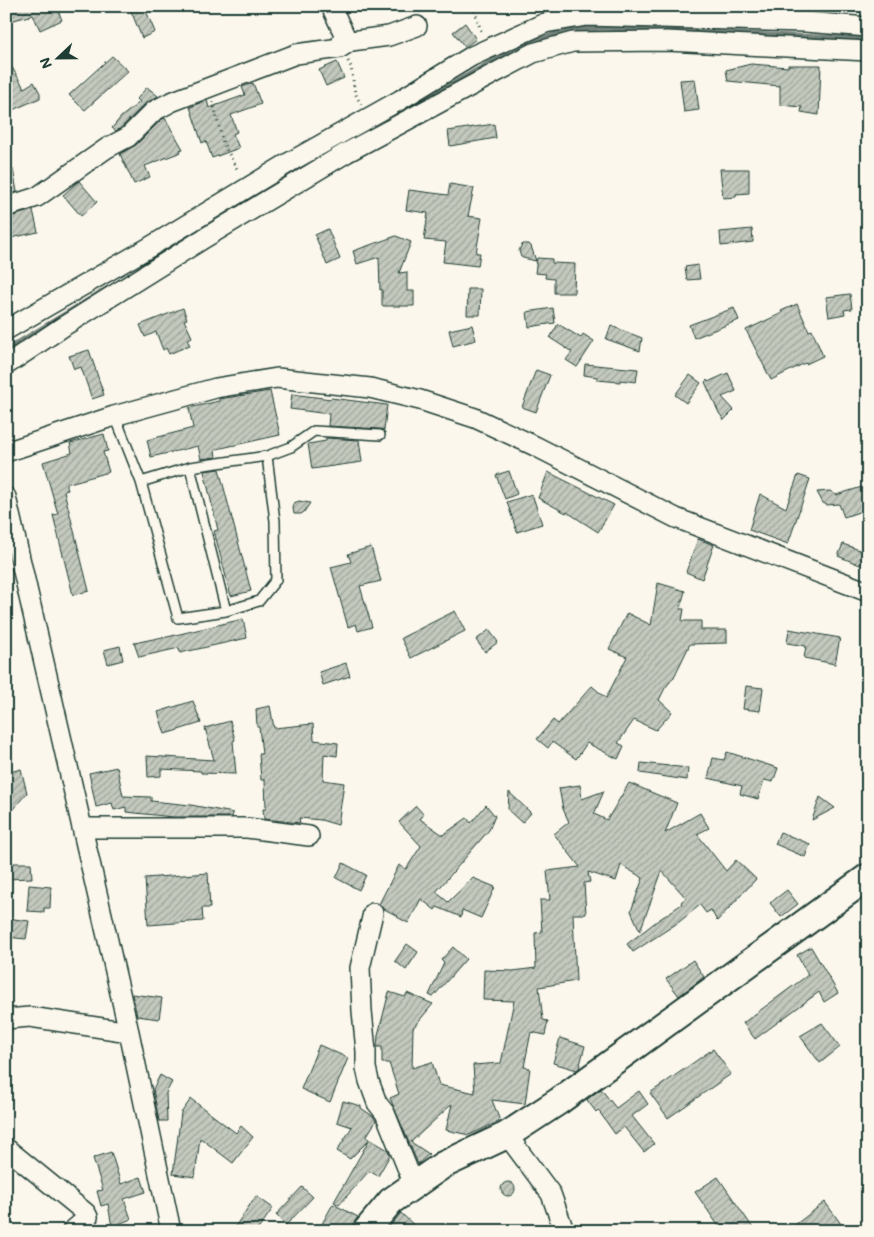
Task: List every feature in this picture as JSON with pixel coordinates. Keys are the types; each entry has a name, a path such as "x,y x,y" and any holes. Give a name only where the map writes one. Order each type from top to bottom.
{"street":[{"path":"330,6 344,34 340,48"},
{"path":"6,330 472,56 545,23 587,16 656,12 868,27"},
{"path":"6,207 37,197 107,148 128,138 154,111 171,102 296,54 340,48 351,41 389,36 417,26"},
{"path":"6,365 64,326 346,154 533,53 573,42 667,41 868,51"},
{"path":"6,452 114,416 216,388 276,378 370,388 420,400 475,418 535,446 676,518 868,592"},
{"path":"6,497 129,1032 171,1231"},
{"path":"82,828 246,828 309,836"},
{"path":"366,1231 391,1201 443,1165 506,1135 559,1101 868,877"},
{"path":"373,913 360,968 366,1068 372,1091 384,1113 414,1185"},
{"path":"6,1019 30,1018 129,1032"},
{"path":"506,1135 551,1194 563,1228 562,1231"},
{"path":"6,1148 86,1214 88,1217 86,1220 72,1231"}],"lane":[{"path":"114,416 141,482 178,618 226,611 259,601 276,580 275,521 267,456"},
{"path":"141,482 190,467 267,456 291,448 314,431 380,435"},
{"path":"190,467 226,611"}],"path":[{"path":"473,6 487,49"},
{"path":"340,48 351,67 355,93 367,119"},
{"path":"209,88 223,142 238,169"}],"building":[{"path":"6,6 56,6 62,20 40,30 33,15 6,22"},
{"path":"129,6 144,6 155,32 142,38"},
{"path":"465,23 476,39 465,47 453,32"},
{"path":"112,56 128,71 85,110 69,95"},
{"path":"6,57 24,88 34,82 40,93 40,98 6,113"},
{"path":"337,62 344,78 326,86 319,70"},
{"path":"751,64 788,67 788,65 821,65 819,115 801,112 802,107 780,105 780,86 728,81 726,70"},
{"path":"695,79 699,110 684,112 680,80"},
{"path":"253,83 261,104 231,115 237,132 233,134 239,148 212,158 206,141 202,143 190,107 207,100 209,108 245,95 242,87"},
{"path":"147,87 158,96 146,103 121,128 116,131 112,128 121,117 140,102 137,99"},
{"path":"165,118 183,149 180,150 181,152 145,166 150,177 134,184 120,154 136,145"},
{"path":"494,124 496,138 450,146 448,131"},
{"path":"13,169 17,192 6,195 6,170"},
{"path":"720,169 749,169 749,193 723,198"},
{"path":"79,181 97,202 81,216 63,195"},
{"path":"450,184 474,188 468,216 482,218 476,253 480,253 478,266 443,262 446,242 424,240 428,213 406,210 409,190 448,195"},
{"path":"33,210 38,232 6,239 6,218"},
{"path":"328,229 340,259 327,265 315,235"},
{"path":"752,229 753,242 721,246 720,232"},
{"path":"396,236 411,242 399,273 407,272 407,291 414,291 414,306 382,306 379,257 357,264 353,251"},
{"path":"523,244 531,246 536,261 521,257 519,251"},
{"path":"537,258 552,259 552,263 575,264 574,293 554,293 554,279 545,278 546,274 535,273"},
{"path":"698,265 700,279 687,280 685,267"},
{"path":"468,289 481,289 480,315 467,315"},
{"path":"850,294 852,309 844,310 845,314 829,317 826,297"},
{"path":"797,304 809,331 812,330 823,356 771,380 746,330"},
{"path":"183,308 187,319 184,320 192,337 187,340 190,345 169,354 166,348 163,350 156,332 145,337 140,325"},
{"path":"553,308 555,323 529,327 527,312"},
{"path":"734,308 739,320 694,338 689,325"},
{"path":"558,324 581,338 583,334 594,341 577,367 566,360 572,352 550,338"},
{"path":"472,325 476,340 453,346 449,330"},
{"path":"611,326 642,338 640,351 606,339"},
{"path":"89,350 104,395 92,399 81,367 74,369 69,356"},
{"path":"585,364 638,369 636,382 597,380 597,377 584,375"},
{"path":"536,370 550,375 536,412 522,407"},
{"path":"728,373 736,391 722,397 734,410 724,420 705,382"},
{"path":"690,375 701,383 686,403 675,395"},
{"path":"270,391 280,435 217,449 215,450 216,457 201,459 198,446 151,457 147,440 193,428 189,408 219,401 219,399"},
{"path":"292,394 387,405 384,430 328,426 329,414 290,409"},
{"path":"104,434 108,451 103,452 109,472 66,484 68,490 64,491 89,591 73,595 53,515 58,514 43,462 72,453 70,443"},
{"path":"326,438 359,440 362,462 312,469 308,444 326,441"},
{"path":"219,469 251,591 231,596 214,531 218,530 204,471"},
{"path":"509,471 517,494 505,499 496,475"},
{"path":"548,472 614,505 598,532 567,512 538,498"},
{"path":"798,475 810,479 788,544 749,530 760,494 786,508"},
{"path":"865,486 868,495 868,509 844,517 839,504 827,505 823,503 817,492 830,491 836,495"},
{"path":"532,494 542,524 517,532 507,502"},
{"path":"299,501 310,503 304,512 294,514 294,503"},
{"path":"698,539 714,545 702,579 686,572"},
{"path":"843,544 865,552 860,565 838,556"},
{"path":"371,547 381,581 360,586 372,627 358,631 356,624 348,627 331,567 351,562 348,554"},
{"path":"658,583 685,591 680,609 684,609 682,621 701,621 701,630 727,630 727,643 690,644 674,677 665,688 659,700 672,712 656,730 634,720 618,743 624,746 618,759 587,743 576,759 552,742 548,748 537,739 553,720 558,724 592,686 606,698 627,657 609,649 627,613 651,625"},
{"path":"455,611 465,631 411,658 401,638"},
{"path":"243,619 247,638 180,653 179,648 139,657 134,643 163,638"},
{"path":"789,629 840,638 835,664 804,658 806,646 787,643"},
{"path":"489,630 498,642 485,652 476,640"},
{"path":"120,646 123,660 108,664 104,650"},
{"path":"346,663 350,676 323,685 319,672"},
{"path":"746,686 763,688 760,711 743,709"},
{"path":"193,701 201,723 165,734 158,712"},
{"path":"270,706 274,728 313,724 314,740 338,743 337,756 324,754 323,780 344,783 338,825 321,820 299,818 300,823 264,819 263,809 266,809 265,780 261,780 259,754 262,754 256,709"},
{"path":"230,721 235,740 233,741 236,774 161,769 161,776 148,777 147,756 214,760 205,728"},
{"path":"727,752 778,768 773,782 764,780 758,799 740,794 742,786 708,778 713,758 724,760"},
{"path":"641,763 688,768 687,780 640,773"},
{"path":"117,767 123,796 151,797 151,801 191,805 233,813 232,817 173,817 126,812 126,807 114,810 112,803 96,807 89,773"},
{"path":"21,769 27,793 6,817 6,773"},
{"path":"629,783 677,803 665,833 700,813 709,828 697,834 726,871 736,860 756,879 717,921 711,910 706,913 700,905 679,922 633,952 627,944 682,904 681,902 686,898 662,871 640,931 631,911 643,878 621,865 616,881 588,872 590,882 584,883 586,914 573,914 576,981 539,987 543,1020 548,1021 545,1035 531,1032 524,1067 530,1068 525,1104 492,1100 500,1121 469,1135 446,1130 452,1104 411,1142 429,1154 418,1164 390,1098 399,1094 389,1063 382,1063 382,1047 377,1047 378,1035 389,992 405,997 407,993 433,1004 413,1028 412,1068 432,1062 439,1085 475,1093 473,1065 501,1063 514,1001 483,1000 484,970 513,971 536,968 535,933 542,932 540,900 550,900 547,871 580,867 554,834 569,822 563,809 559,788 580,785 582,799 604,791 594,814 607,820"},
{"path":"509,792 531,813 522,823 508,810"},
{"path":"820,797 835,808 812,820"},
{"path":"486,805 495,816 489,830 436,892 448,902 473,878 495,887 481,918 462,910 461,917 437,907 435,910 421,899 408,923 382,908 379,904 399,865 406,869 421,846 399,822 416,806 424,815 420,819 443,835 467,818 471,823"},
{"path":"780,832 810,844 805,857 775,844"},
{"path":"6,863 31,863 32,878 6,879"},
{"path":"343,863 366,875 359,890 336,878"},
{"path":"208,873 210,908 202,908 203,921 148,925 145,878"},
{"path":"29,885 51,887 50,908 44,908 44,912 27,911"},
{"path":"787,890 798,904 781,917 770,903"},
{"path":"6,918 29,921 26,939 6,937"},
{"path":"407,944 418,952 406,970 395,961"},
{"path":"453,947 466,959 433,997 429,995 444,963 441,960"},
{"path":"811,947 838,993 824,1002 819,992 755,1039 743,1023 808,975 797,955"},
{"path":"693,960 704,977 679,996 666,979"},
{"path":"132,994 162,998 159,1019 137,1016"},
{"path":"822,1023 840,1047 820,1063 800,1036"},
{"path":"560,1038 585,1046 577,1070 553,1063"},
{"path":"319,1045 348,1058 330,1102 301,1089"},
{"path":"713,1049 731,1074 668,1118 650,1093"},
{"path":"160,1075 172,1082 166,1093 167,1121 159,1121 153,1089"},
{"path":"601,1089 616,1108 639,1091 648,1104 632,1116 654,1144 644,1152 624,1127 615,1134 598,1110 596,1112 587,1100"},
{"path":"191,1099 236,1133 241,1126 253,1137 233,1163 200,1138 195,1177 173,1174 181,1113"},
{"path":"343,1101 361,1106 361,1108 374,1117 376,1121 366,1137 388,1150 390,1155 378,1176 369,1171 339,1205 334,1202 369,1140 350,1159 337,1151 352,1127 337,1122"},
{"path":"111,1152 121,1184 141,1177 146,1192 124,1199 131,1219 112,1227 108,1204 101,1206 97,1191 103,1190 93,1158"},
{"path":"718,1177 755,1231 722,1231 695,1192"},
{"path":"505,1182 511,1182 515,1189 511,1196 505,1196 501,1192 501,1186"},
{"path":"302,1187 313,1197 286,1225 276,1215"},
{"path":"256,1196 273,1208 257,1231 232,1231"},
{"path":"825,1202 841,1224 832,1231 787,1231"},
{"path":"333,1204 358,1217 349,1231 318,1231"},
{"path":"401,1213 420,1231 386,1231"}],"waterway":[{"path":"423,101 505,54 529,43 566,31 601,28 868,39"},
{"path":"6,350 108,288"}]}
